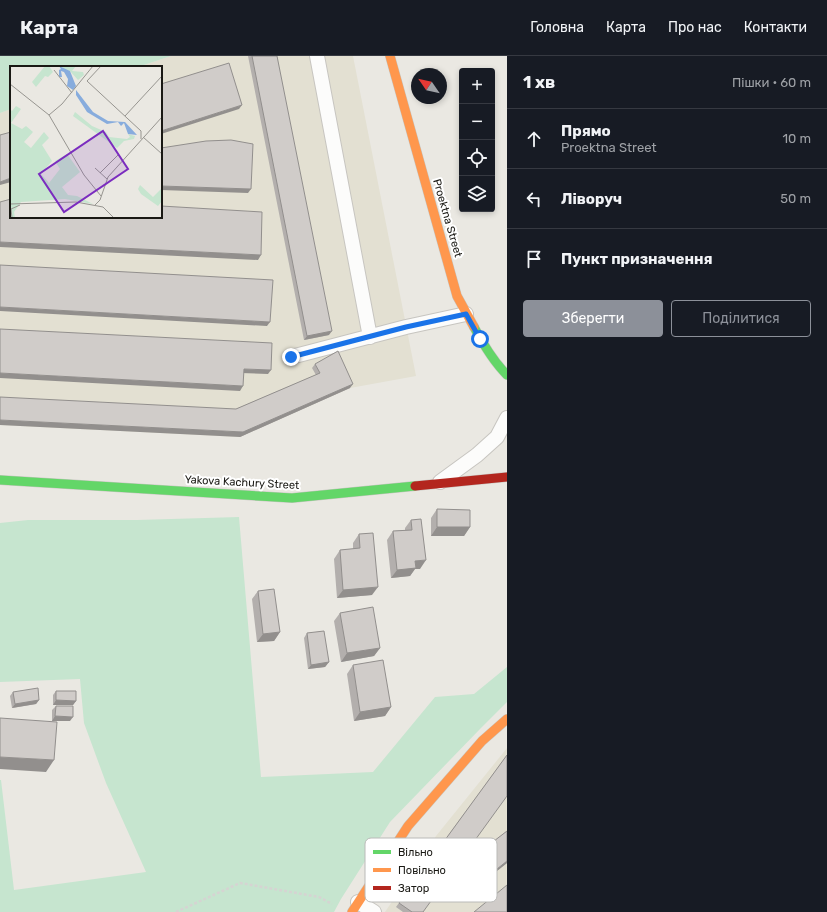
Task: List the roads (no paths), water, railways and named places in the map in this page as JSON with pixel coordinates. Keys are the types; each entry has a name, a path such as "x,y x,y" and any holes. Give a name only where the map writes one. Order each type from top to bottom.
{"main road":[{"name":"Proektna Street","path":"390,56 457,296 480,339 500,368 507,375"},
{"name":"Yakova Kachury Street","path":"0,480 292,498 507,477"},
{"path":"400,838 408,826 482,741 507,719"},
{"path":"355,907 365,892"}],"lane":[{"path":"317,56 370,337"},
{"path":"291,357 406,327 466,314"},
{"path":"437,484 477,455 498,436 507,418"},
{"path":"355,907 374,912"}]}
